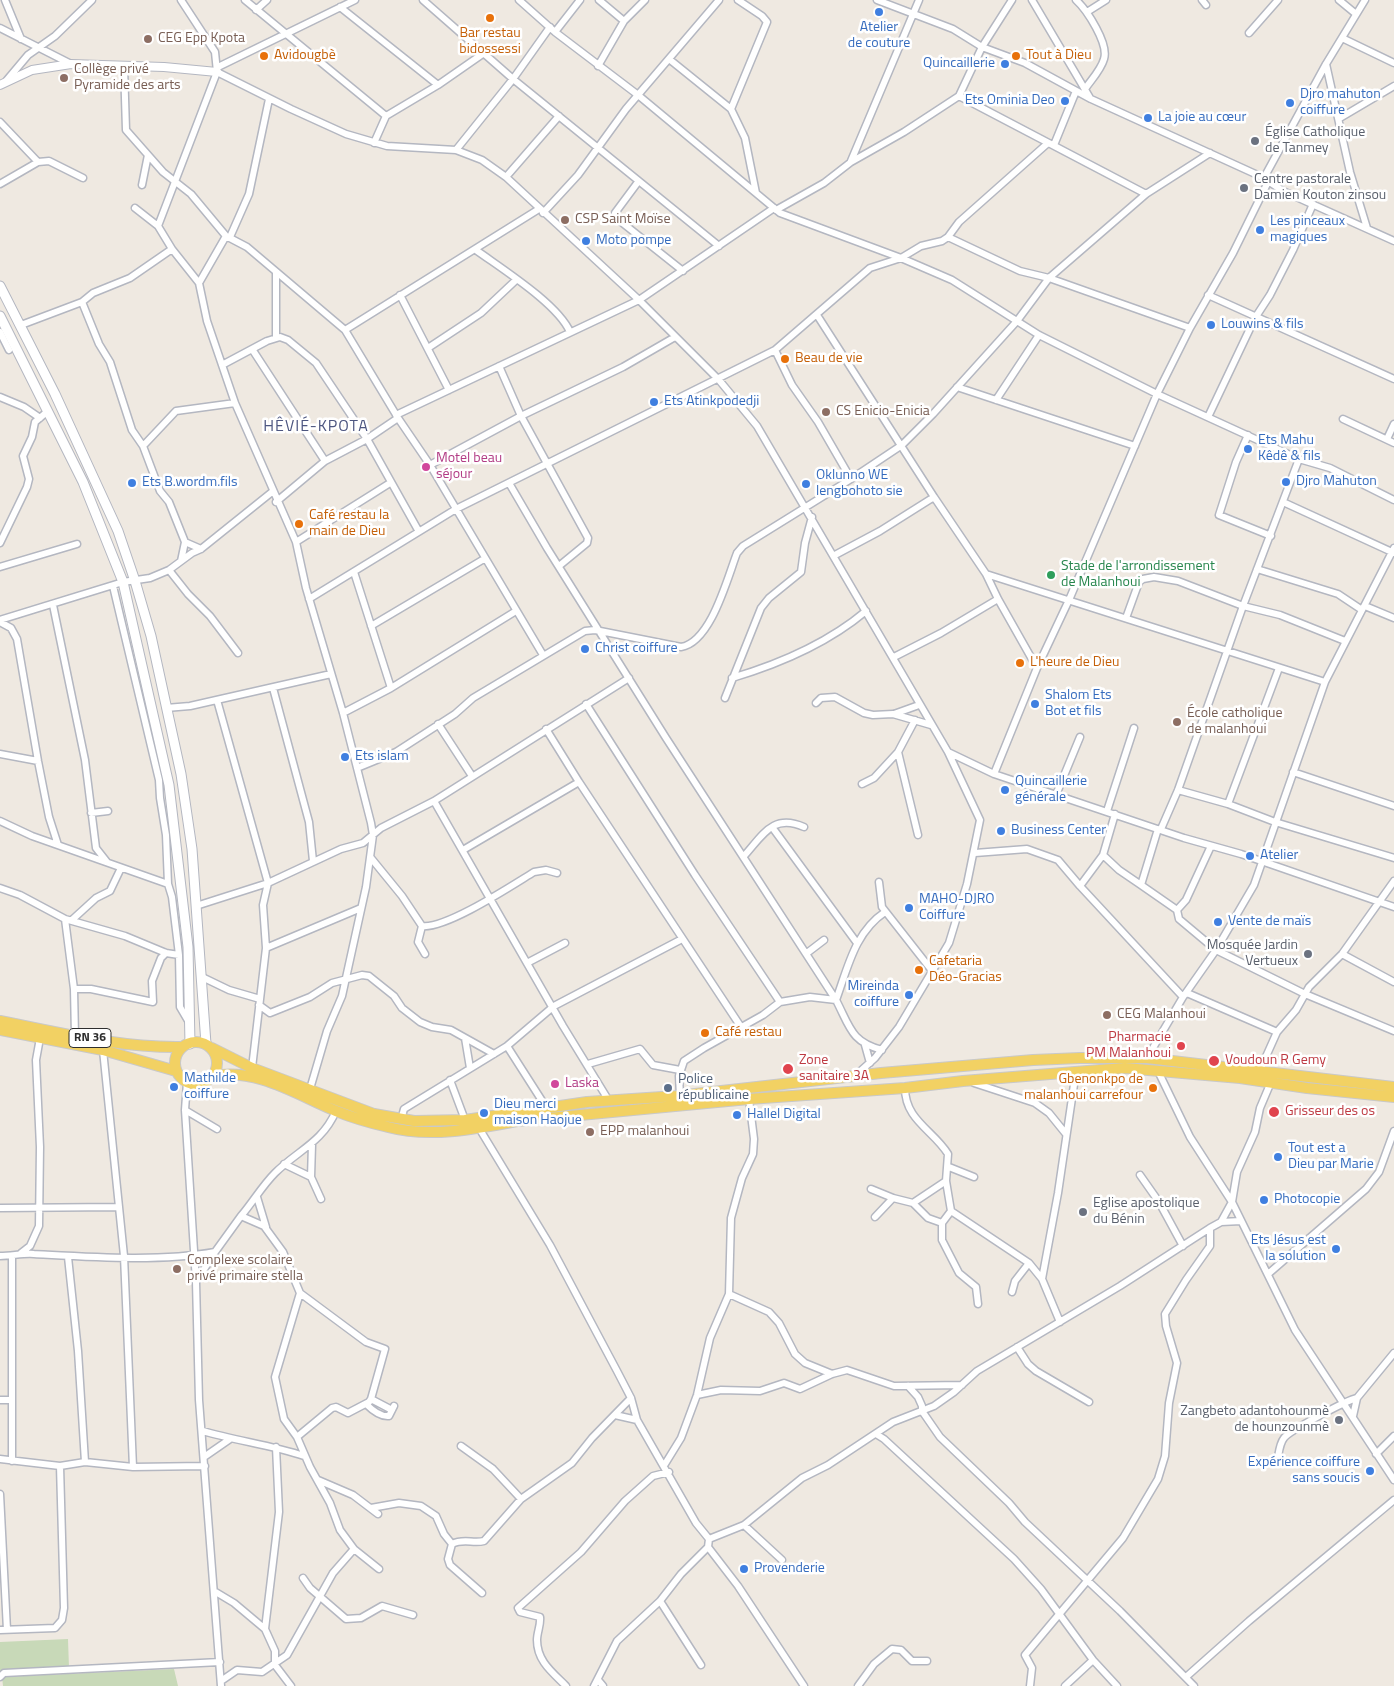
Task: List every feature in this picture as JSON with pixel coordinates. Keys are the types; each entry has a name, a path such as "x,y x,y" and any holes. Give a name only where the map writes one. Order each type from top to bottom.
{"main road":[{"path":"0,286 21,325 118,531 151,636 181,774 192,849 209,1046 218,1062 213,1076"},
{"path":"0,316 83,482 123,582 170,785 188,948 190,1024 186,1046 175,1057 176,1072"},
{"name":"RN 36","path":"0,1021 75,1036 154,1048 209,1046 252,1068 374,1114 401,1120 465,1120 610,1101 680,1096 852,1078 882,1073 1033,1060 1147,1058 1394,1087"},
{"name":"RN 36","path":"0,1030 103,1050 176,1072 186,1082"},
{"path":"186,1082 201,1084 213,1076 224,1074 250,1076 285,1087 336,1111 402,1130 421,1132 479,1128 525,1120 749,1099 905,1088 963,1081 1125,1068 1271,1082 1394,1097"}],"street":[{"path":"5,0 21,39"},
{"path":"7,80 23,60 92,0"},
{"path":"245,0 386,116"},
{"path":"256,10 267,0"},
{"path":"218,70 285,34 355,0"},
{"path":"423,0 513,79 719,246"},
{"path":"519,0 555,32 638,95 775,209 833,234 901,258 952,280 1039,335 1157,394 1299,459 1330,468 1394,500"},
{"path":"555,32 580,0"},
{"path":"599,0 624,21"},
{"path":"598,66 624,21 645,0"},
{"path":"345,330 541,211 564,191 638,95 719,0"},
{"path":"732,108 766,22 764,18 738,0"},
{"path":"877,0 953,29 982,47 1025,63 1091,99 1210,153 1313,204 1394,240"},
{"path":"851,162 919,0"},
{"path":"276,502 325,460 367,438 397,416 639,300 775,209 824,183 851,162 904,132 959,96 982,47 1012,0"},
{"path":"1032,0 1091,99"},
{"path":"1076,0 1087,12 1098,33 1105,55 1101,66 1085,90"},
{"path":"1087,12 1106,0"},
{"path":"1249,33 1278,0"},
{"path":"1339,0 1356,14"},
{"path":"158,226 218,70 215,52 184,1"},
{"path":"994,774 1157,394 1190,328 1233,253 1266,176 1326,64 1366,1"},
{"path":"340,7 438,85"},
{"path":"456,150 513,79 550,27"},
{"path":"0,28 71,64"},
{"path":"1342,38 1394,63"},
{"path":"374,143 386,116 438,85 484,53"},
{"path":"669,59 732,108 745,138 756,193"},
{"path":"0,85 7,80 32,70 71,64 218,70 269,99 346,134 374,143 400,148 456,150 482,160 506,177 639,300 719,380 757,426 812,517 894,657 919,705 948,752 980,820 975,853 953,932 933,972 900,1027 870,1063 852,1078"},
{"path":"1326,64 1340,118 1350,172 1367,228"},
{"path":"124,66 125,128 148,155 174,182 190,194 228,236 247,248 345,330 397,416 430,465 484,559 543,655"},
{"path":"1340,118 1394,86"},
{"path":"309,599 418,530 456,509 650,411 719,380 775,350 817,315 845,287 870,268 901,258 921,246 948,237 960,222 1051,144 1076,91"},
{"path":"959,96 1146,194"},
{"path":"199,283 228,236 249,194 269,99"},
{"path":"506,177 559,116"},
{"path":"0,122 38,162"},
{"path":"357,768 387,756 438,724 473,698 585,631 601,631 681,647 692,643 708,624 739,550 747,542 851,479 902,445 933,414 1017,321 1049,278 1146,194 1210,153"},
{"path":"142,185 148,155"},
{"path":"0,184 38,162 48,161 83,178"},
{"path":"638,182 615,213 615,217 683,271"},
{"path":"1208,417 1255,318 1270,295 1313,204"},
{"path":"135,208 158,226 172,249 199,283 207,321 235,403 276,502 296,542 309,599 343,713 373,836 372,858 362,908 343,981 342,996 327,1031 310,1089"},
{"path":"948,237 1020,271 1049,278 1190,328"},
{"path":"21,325 82,302 93,292 130,278 172,249"},
{"path":"476,250 557,313 570,332"},
{"path":"276,273 276,338"},
{"path":"428,348 481,312 516,280"},
{"path":"400,295 449,390"},
{"path":"1208,295 1255,318 1394,379"},
{"path":"82,302 99,344 110,362 132,430 144,446 160,491 168,502 184,542 181,561"},
{"path":"817,315 986,574 998,599 1038,668"},
{"path":"0,332 9,350 0,348"},
{"path":"996,400 1039,335"},
{"path":"430,465 521,416 623,367 675,337"},
{"path":"222,365 276,338 288,340 320,366 340,401 367,438 390,483 418,530"},
{"path":"252,349 325,460"},
{"path":"775,350 792,386 818,422 851,479"},
{"path":"499,366 521,416 549,463 588,538 587,543 559,566"},
{"path":"957,387 1135,446"},
{"path":"0,397 24,407 40,418"},
{"path":"144,446 176,411 235,403"},
{"path":"0,543 27,487 29,479 23,456 32,437 35,422 48,411"},
{"path":"1343,419 1394,443"},
{"path":"1387,439 1394,424"},
{"path":"1248,435 1236,462 1219,515 1270,536"},
{"path":"1141,885 1160,829 1178,790 1243,606 1299,459"},
{"path":"510,482 559,566 629,678 807,953 836,1000 853,1034 865,1045 882,1050"},
{"path":"296,542 390,483"},
{"path":"0,621 123,582 135,581 169,570 201,549 272,492"},
{"path":"835,556 880,531 934,497"},
{"path":"1147,1058 1185,995 1216,950 1254,885 1325,682 1393,551 1283,502"},
{"path":"725,698 732,678 746,650 761,608 769,598 802,572 805,543 812,517"},
{"path":"184,542 201,549"},
{"path":"0,567 78,544"},
{"path":"371,626 484,559"},
{"path":"1257,569 1338,594 1363,608 1394,618"},
{"path":"169,570 188,594 210,616 238,653"},
{"path":"354,572 391,688"},
{"path":"986,574 1325,682"},
{"path":"1126,618 1139,582 1147,578 1166,578 1243,606 1280,615 1345,641"},
{"path":"113,586 159,780 166,835 168,884 172,897 179,955 180,1007 190,1024"},
{"path":"894,657 941,633 998,599"},
{"path":"53,605 85,760 96,848 107,862"},
{"path":"343,713 391,688 516,611"},
{"path":"732,678 757,670 822,641 866,611"},
{"path":"0,621 11,628 17,639 49,818 58,845"},
{"path":"1228,804 1279,668"},
{"path":"166,708 190,706 331,674"},
{"path":"196,906 268,883 340,849 364,843 381,828 434,801 629,678"},
{"path":"273,688 309,822 314,861"},
{"path":"816,703 821,698 835,697 864,713 873,715 893,714 919,705"},
{"path":"217,700 268,883 263,905 266,948 252,1068"},
{"path":"586,704 695,875 780,1002"},
{"path":"893,714 931,725"},
{"path":"862,784 874,778 898,752 915,720"},
{"path":"438,724 472,776"},
{"path":"1107,811 1134,728"},
{"path":"546,729 741,1027"},
{"path":"1056,795 1080,737"},
{"path":"898,752 918,835"},
{"path":"948,752 994,774 1211,846 1241,854 1262,863 1394,907"},
{"path":"0,754 38,761"},
{"path":"1293,772 1394,806"},
{"path":"463,850 579,782"},
{"path":"1178,790 1228,804 1275,822 1394,858"},
{"path":"434,801 554,1006 563,1026 610,1101"},
{"path":"91,813 108,811"},
{"path":"1080,886 1103,855 1115,814"},
{"path":"0,821 58,845 168,884"},
{"path":"744,856 777,823 790,821 804,827"},
{"path":"772,827 857,943"},
{"path":"1211,846 1186,900 1177,910 1177,916 1182,922 1216,950 1305,994 1394,1031"},
{"path":"975,853 1018,848 1037,850 1058,860 1080,886 1185,995 1276,1032"},
{"path":"1103,855 1118,870 1177,910"},
{"path":"372,858 402,896 422,926 418,942 425,954"},
{"path":"73,919 96,898 110,891 121,868"},
{"path":"422,926 433,926 490,898 534,872 546,870 557,873"},
{"path":"1260,1070 1276,1032 1296,1010 1305,994 1342,954 1394,881"},
{"path":"879,882 880,902 885,912 933,972"},
{"path":"1,891 20,895 65,919 73,919 125,936 166,953 179,955"},
{"path":"266,948 362,908"},
{"path":"836,1000 857,943 873,920 885,912"},
{"path":"65,919 74,989 75,1036"},
{"path":"401,1120 404,1109 508,1046 554,1006 682,939"},
{"path":"807,953 824,940"},
{"path":"528,963 565,943"},
{"path":"74,989 91,989 153,1002 152,981 161,958 166,953"},
{"path":"1342,954 1394,982"},
{"path":"257,1019 270,1012 310,998 332,983 362,975 369,976 394,996 402,1008 420,1022 432,1027 451,1030 494,1054"},
{"path":"202,977 259,1002 270,1012"},
{"path":"680,1096 680,1070 690,1056 780,1002 810,997 836,1000"},
{"path":"0,1256 12,1256 21,1253 30,1246 39,1226 40,1147 36,1060 40,1038"},
{"path":"465,1038 470,1068"},
{"path":"865,1045 870,1063"},
{"path":"508,1046 546,1108"},
{"path":"588,1064 640,1049 653,1065 680,1070"},
{"path":"103,1050 124,1256 133,1467"},
{"path":"1042,1279 1058,1193 1076,1071"},
{"path":"1158,1071 1190,1137 1232,1202 1295,1330 1344,1401 1394,1480"},
{"path":"450,1080 465,1120"},
{"path":"963,1081 1015,1095 1035,1104 1049,1113 1066,1134"},
{"path":"186,1082 185,1110 196,1282 197,1362 221,1683"},
{"path":"1221,1222 1232,1202 1237,1172 1255,1132 1260,1108 1271,1082"},
{"path":"905,1088 905,1100 914,1118 942,1145 948,1154 946,1181 951,1211 942,1224 942,1240 960,1273 976,1287 978,1304"},
{"path":"665,1464 681,1438 697,1394 710,1338 729,1294 731,1218 742,1178 753,1154 754,1139 749,1099"},
{"path":"185,1110 217,1129"},
{"path":"196,1282 215,1252 273,1175 284,1164 312,1145 330,1124 336,1111"},
{"path":"479,1128 550,1245 630,1398 637,1420 665,1464 696,1523 709,1540 708,1547 660,1601 618,1641 594,1686"},
{"path":"1268,1274 1366,1189 1378,1172 1394,1131"},
{"path":"312,1145 311,1177 322,1199"},
{"path":"284,1164 311,1177"},
{"path":"948,1167 974,1177"},
{"path":"1140,1175 1183,1246"},
{"path":"913,1203 946,1181"},
{"path":"871,1190 913,1203 928,1218 942,1224"},
{"path":"257,1197 266,1228 283,1252 300,1293 366,1342 385,1349 372,1398 366,1404 346,1413 340,1408 332,1408 297,1437"},
{"path":"875,1217 893,1198"},
{"path":"0,1208 118,1206"},
{"path":"951,1211 1029,1263 1042,1279 1060,1322"},
{"path":"241,1216 253,1220 266,1228"},
{"path":"709,1540 744,1525 802,1478 828,1465 893,1422 934,1406 978,1371 1210,1228 1221,1222 1241,1221"},
{"path":"1030,1686 1032,1668 1026,1656 1123,1538 1138,1515 1163,1466 1169,1403 1177,1362 1177,1355 1166,1326 1165,1314 1210,1246 1210,1228"},
{"path":"30,1246 35,1254"},
{"path":"21,1253 68,1257 193,1256 215,1252"},
{"path":"12,1256 12,1461"},
{"path":"68,1257 78,1351 84,1462"},
{"path":"1012,1292 1015,1281 1029,1263"},
{"path":"300,1293 275,1377 284,1419 297,1437 304,1456 318,1480 340,1530 354,1549 379,1569"},
{"path":"729,1294 769,1312 779,1323 795,1354 805,1363 832,1374"},
{"path":"1017,1347 1028,1364 1036,1371 1089,1402"},
{"path":"1353,1416 1357,1398 1394,1353"},
{"path":"697,1394 721,1390 760,1391 784,1383 800,1389 832,1374 848,1370 894,1386 962,1385"},
{"path":"908,1386 918,1397 922,1406 922,1412 940,1437 1087,1582 1120,1611 1194,1686"},
{"path":"366,1404 373,1411 385,1417 389,1416 393,1408 372,1398"},
{"path":"452,1544 467,1540 484,1541 520,1499 572,1463 592,1438 630,1398"},
{"path":"1278,1457 1284,1438 1344,1401 1357,1398"},
{"path":"0,1400 12,1400"},
{"path":"615,1415 637,1420"},
{"path":"203,1431 230,1439 276,1446 304,1456"},
{"path":"876,1434 884,1439 1014,1559 1041,1589 1058,1615 1093,1660 1117,1686"},
{"path":"1376,1454 1394,1436"},
{"path":"204,1457 230,1439"},
{"path":"266,1629 279,1512 276,1446"},
{"path":"461,1446 493,1469 520,1499"},
{"path":"0,1459 60,1466 84,1462 133,1467 204,1466"},
{"path":"0,1494 3,1630 55,1628 62,1620 64,1608 60,1466"},
{"path":"566,1686 541,1661 537,1640 540,1617 520,1612 518,1608 580,1552 625,1501 652,1476 669,1472"},
{"path":"318,1480 354,1495 378,1514"},
{"path":"1186,1677 1249,1620 1394,1500"},
{"path":"371,1508 398,1503 421,1506 436,1516 444,1534 452,1544"},
{"path":"744,1525 782,1560"},
{"path":"452,1544 448,1559 450,1565 482,1593"},
{"path":"708,1547 738,1586 804,1686"},
{"path":"221,1683 237,1670 262,1672 287,1654 304,1620 321,1597 333,1573 354,1549"},
{"path":"303,1578 310,1588 346,1619 361,1618 382,1606 413,1615"},
{"path":"214,1591 234,1602 266,1629 275,1651 275,1664 290,1686"},
{"path":"660,1601 701,1666"},
{"path":"858,1686 874,1664 892,1649 901,1650 912,1661 927,1661"},
{"path":"1065,1686 1093,1660"},
{"path":"0,1677 4,1673 220,1662"},
{"path":"598,1680 603,1686"}],"green space":[{"path":"68,1639 69,1668 0,1673 0,1642"},
{"path":"174,1669 178,1686 3,1686 2,1677"}],"place":[{"name":"Atelier de couture","path":"879,12"},
{"name":"Bar restau bidossessi","path":"490,18"},
{"name":"CEG Epp Kpota","path":"148,39"},
{"name":"Avidougbè","path":"264,56"},
{"name":"Tout à Dieu","path":"1016,56"},
{"name":"Quincaillerie","path":"1005,64"},
{"name":"Collège privé Pyramide des arts","path":"64,78"},
{"name":"Ets Ominia Deo","path":"1065,101"},
{"name":"Djro mahuton coiffure","path":"1290,103"},
{"name":"La joie au cœur","path":"1148,118"},
{"name":"Église Catholique de Tanmey","path":"1255,141"},
{"name":"Centre pastorale Damien Kouton zinsou","path":"1244,188"},
{"name":"CSP Saint Moïse","path":"565,220"},
{"name":"Les pinceaux magiques","path":"1260,230"},
{"name":"Moto pompe","path":"586,241"},
{"name":"Louwins & fils","path":"1211,325"},
{"name":"Beau de vie","path":"785,359"},
{"name":"Ets Atinkpodedji","path":"654,402"},
{"name":"CS Enicio-Enicia","path":"826,412"},
{"name":"Ets Mahu Kêdê & fils","path":"1248,449"},
{"name":"Motel beau séjour","path":"426,467"},
{"name":"Djro Mahuton","path":"1286,482"},
{"name":"Ets B.wordm.fils","path":"132,483"},
{"name":"Oklunno WE lengbohoto sie","path":"806,484"},
{"name":"Café restau la main de Dieu","path":"299,524"},
{"name":"Stade de l'arrondissement de Malanhoui","path":"1051,575"},
{"name":"Christ coiffure","path":"585,649"},
{"name":"L'heure de Dieu","path":"1020,663"},
{"name":"Shalom Ets Bot et fils","path":"1035,704"},
{"name":"École catholique de malanhoui","path":"1177,722"},
{"name":"Ets islam","path":"345,757"},
{"name":"Quincaillerie générale","path":"1005,790"},
{"name":"Business Center","path":"1001,831"},
{"name":"Atelier","path":"1250,856"},
{"name":"MAHO-DJRO Coiffure","path":"909,908"},
{"name":"Vente de maïs","path":"1218,922"},
{"name":"Mosquée Jardin Vertueux","path":"1308,954"},
{"name":"Cafetaria Déo-Gracias","path":"919,970"},
{"name":"Mireinda coiffure","path":"909,995"},
{"name":"CEG Malanhoui","path":"1107,1015"},
{"name":"Café restau","path":"705,1033"},
{"name":"Pharmacie PM Malanhoui","path":"1181,1046"},
{"name":"Voudoun R Gemy","path":"1214,1061"},
{"name":"Zone sanitaire 3A","path":"788,1069"},
{"name":"Laska","path":"555,1084"},
{"name":"Mathilde coiffure","path":"174,1087"},
{"name":"Police républicaine","path":"668,1088"},
{"name":"Gbenonkpo de malanhoui carrefour","path":"1153,1088"},
{"name":"Grisseur des os","path":"1274,1112"},
{"name":"Dieu merci maison Haojue","path":"484,1113"},
{"name":"Hallel Digital","path":"737,1115"},
{"name":"EPP malanhoui","path":"590,1132"},
{"name":"Tout est a Dieu par Marie","path":"1278,1157"},
{"name":"Photocopie","path":"1264,1200"},
{"name":"Eglise apostolique du Bénin","path":"1083,1212"},
{"name":"Ets Jésus est la solution","path":"1336,1249"},
{"name":"Complexe scolaire privé primaire stella","path":"177,1269"},
{"name":"Zangbeto adantohounmè de hounzounmè","path":"1339,1420"},
{"name":"Expérience coiffure sans soucis","path":"1370,1471"},
{"name":"Provenderie","path":"744,1569"}],"district":[{"name":"HÊVIÉ-KPOTA","path":"316,427"}]}
